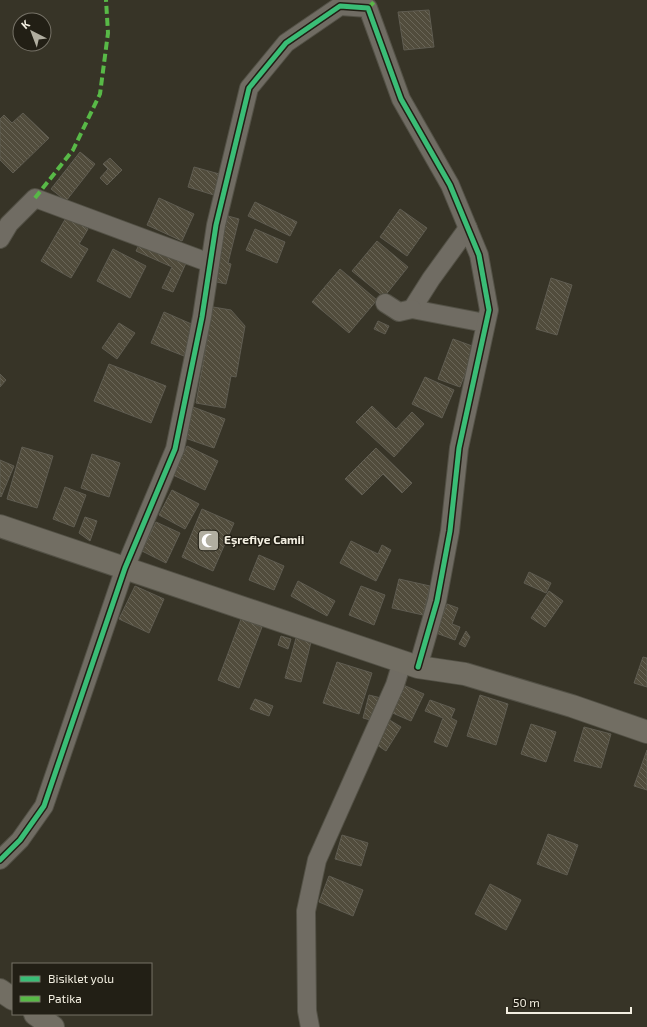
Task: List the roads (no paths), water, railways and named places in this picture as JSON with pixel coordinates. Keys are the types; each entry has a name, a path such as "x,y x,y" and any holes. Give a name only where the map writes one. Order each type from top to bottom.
{"street":[{"path":"0,860 20,840 44,806 125,568 175,449 202,316 216,225 250,88 286,43 340,6 368,8 401,99 450,185 479,255 489,310 459,448 450,531 437,601 410,665 395,685 317,860 306,912 307,1011 310,1027"},
{"path":"0,239 9,224 35,198 210,263"},
{"path":"412,309 431,279 468,228"},
{"path":"385,303 399,312 412,309 486,324"},
{"path":"0,526 410,665 465,674 572,706 647,732"},
{"path":"0,990 12,998"},
{"path":"36,1015 53,1027"}],"place":[{"name":"Eşrefiye Camii","path":"208,540"}]}
